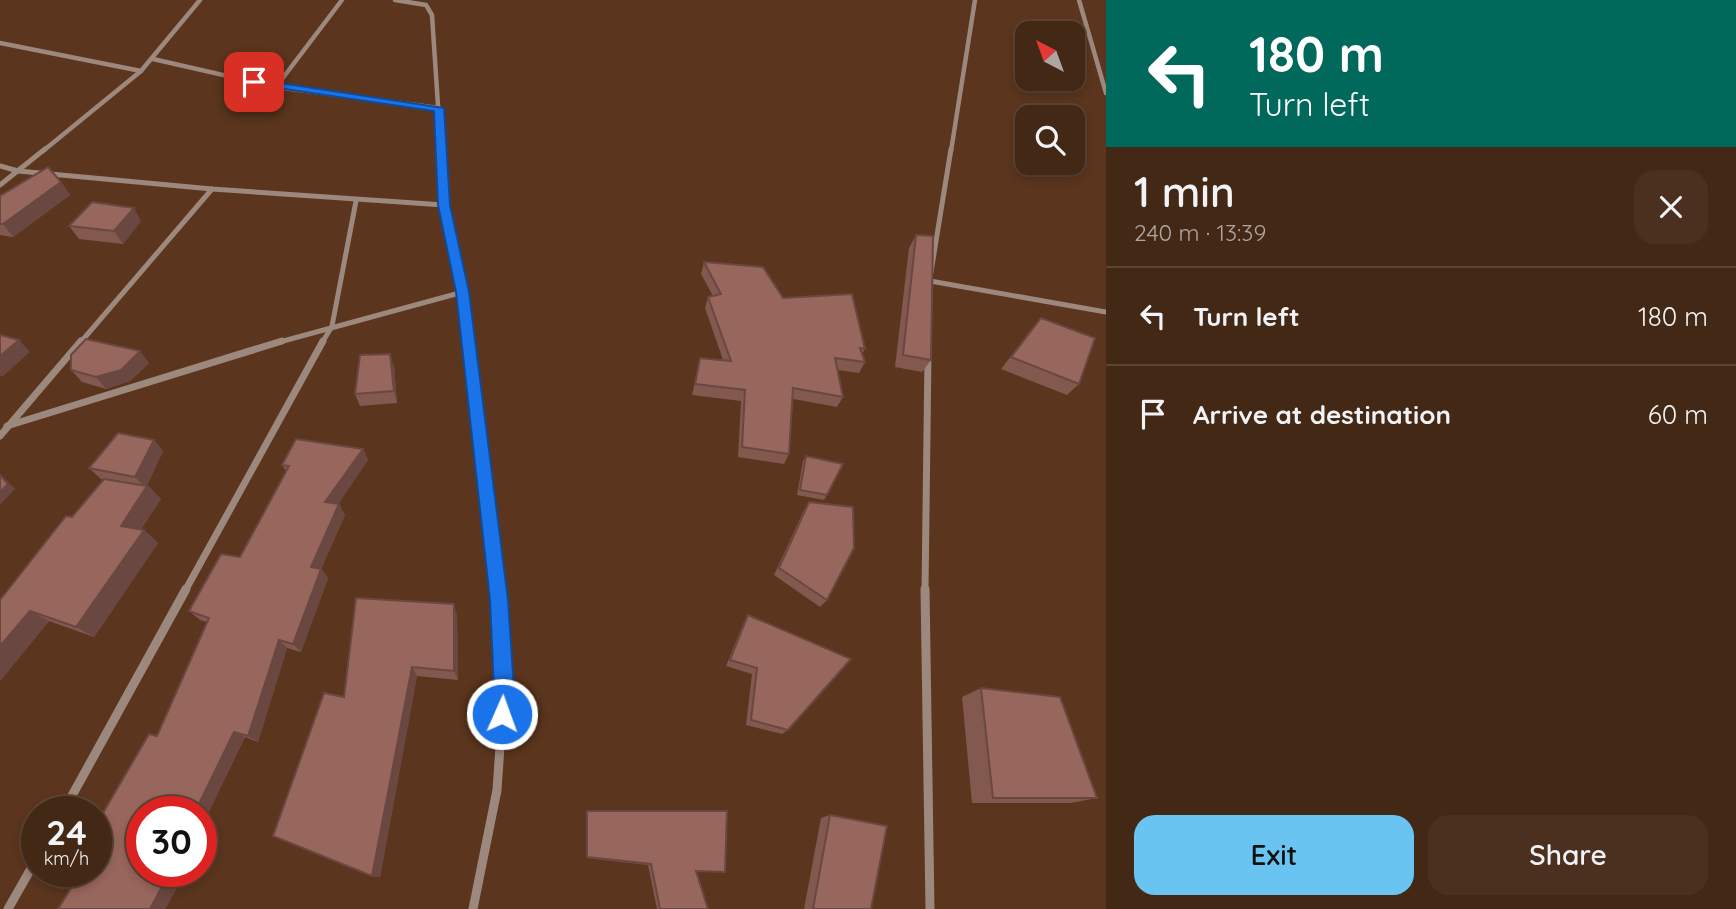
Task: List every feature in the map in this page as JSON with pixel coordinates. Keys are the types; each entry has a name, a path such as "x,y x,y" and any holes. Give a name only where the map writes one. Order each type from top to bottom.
{"street":[{"path":"0,185 141,71 200,0"},
{"path":"276,87 342,0"},
{"path":"395,0 418,2 430,9 444,205 463,292 499,600 504,689 496,790 473,909"},
{"path":"930,294 975,0"},
{"path":"1079,0 1079,10 1106,93"},
{"path":"0,43 141,71"},
{"path":"153,59 276,87 439,108"},
{"path":"0,166 18,171 212,189 444,205"},
{"path":"0,436 212,189"},
{"path":"72,796 332,327 356,201"},
{"path":"930,281 1106,312"},
{"path":"8,426 332,327 463,292"},
{"path":"928,346 924,548 930,909"},
{"path":"8,909 21,887"}],"building":[{"path":"48,167 61,182 0,224 0,196"},
{"path":"92,202 134,208 114,231 69,226"},
{"path":"916,235 933,236 931,360 903,355"},
{"path":"704,262 763,267 783,298 852,294 865,349 860,348 865,362 835,358 843,397 793,388 789,454 742,447 745,390 695,384 700,358 731,361 708,297 721,294"},
{"path":"1041,318 1095,338 1079,384 1011,357"},
{"path":"0,335 19,340 0,356"},
{"path":"86,339 140,351 121,370 96,377 71,370 71,355"},
{"path":"390,354 394,391 355,394 360,355"},
{"path":"118,433 154,440 135,477 89,468"},
{"path":"296,439 363,449 325,502 339,504 311,567 321,569 293,644 279,640 248,736 234,732 203,796 126,796 126,887 162,887 150,909 58,909 72,887 112,887 112,798 149,734 157,736 209,618 189,611 221,554 240,557 289,466 282,465"},
{"path":"806,456 843,464 827,495 800,490"},
{"path":"0,475 8,484 0,492"},
{"path":"104,479 147,486 121,526 144,530 76,627 30,611 0,646 0,600 66,516 72,517"},
{"path":"809,502 853,507 854,548 827,600 779,568"},
{"path":"356,598 454,604 454,671 412,667 372,876 273,836 324,693 344,697"},
{"path":"748,615 851,659 788,730 751,720 757,668 730,660"},
{"path":"981,688 1060,697 1097,798 993,798"},
{"path":"587,811 727,811 725,872 696,871 708,909 660,909 651,864 587,857"},
{"path":"830,815 887,826 871,909 813,909"}],"route":[{"path":"254,82 385,103 439,108 444,205 463,292 499,600 504,689 502,714"}]}
